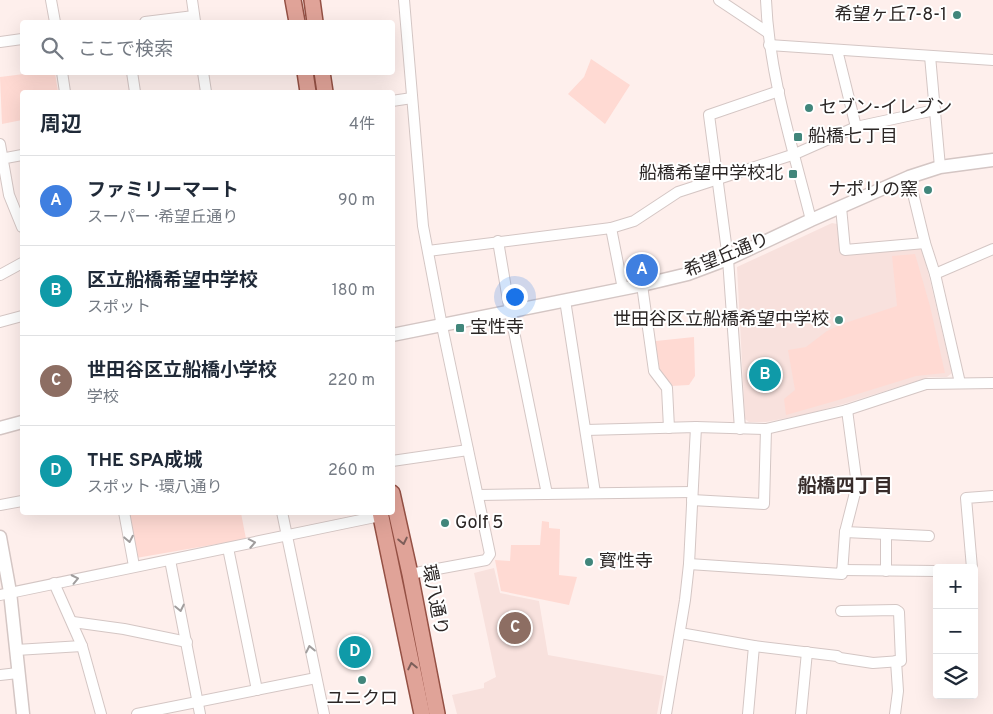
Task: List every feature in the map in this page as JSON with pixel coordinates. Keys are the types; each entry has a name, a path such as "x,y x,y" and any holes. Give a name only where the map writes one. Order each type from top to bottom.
{"main road":[{"path":"293,0 297,20"},
{"path":"312,0 315,20"},
{"path":"305,75 308,90"},
{"path":"322,75 325,90"},
{"name":"環八通り","path":"395,506 410,574 432,714"},
{"name":"環八通り","path":"380,515 432,714"}],"street":[{"path":"52,0 55,20"},
{"path":"178,20 194,19 192,0"},
{"path":"404,0 423,226 490,554 486,560 410,574"},
{"path":"719,0 767,32"},
{"path":"766,0 769,45 811,220"},
{"path":"0,42 20,40"},
{"path":"769,45 993,60"},
{"path":"837,50 856,127"},
{"path":"930,56 940,167"},
{"path":"62,75 65,90"},
{"path":"132,75 135,90"},
{"path":"203,75 206,90"},
{"path":"740,428 728,259 709,114 779,92"},
{"path":"395,101 412,98"},
{"path":"428,251 611,228 634,220 678,192 795,154 856,127 935,110"},
{"path":"0,144 4,196 20,224"},
{"path":"1,159 20,155"},
{"name":"希望丘通り","path":"395,334 623,289 688,274 728,259 910,177 940,167 993,160"},
{"path":"910,177 960,382"},
{"path":"841,207 845,250 925,243"},
{"path":"611,228 623,289"},
{"path":"498,241 510,312 547,494"},
{"path":"935,274 993,249"},
{"path":"0,275 20,264"},
{"path":"642,285 654,371 667,388 670,428"},
{"path":"565,300 595,493"},
{"path":"0,322 20,317"},
{"path":"586,430 696,427 766,429 847,410 926,384 993,383"},
{"path":"689,564 842,574 845,532 857,485 847,410"},
{"path":"0,428 20,423"},
{"path":"666,714 680,633 689,564 696,427"},
{"path":"478,495 595,493 692,496 764,504 766,429"},
{"path":"395,461 468,450"},
{"path":"972,564 966,498 993,496"},
{"path":"0,505 20,501"},
{"path":"125,515 134,566"},
{"path":"283,515 324,714"},
{"path":"5,593 228,548 376,515"},
{"path":"845,532 929,536"},
{"path":"886,535 886,571"},
{"path":"0,537 5,593 16,650 23,714"},
{"path":"228,548 257,690"},
{"path":"170,560 200,714"},
{"path":"842,570 933,571"},
{"path":"54,584 73,622 82,646 101,714"},
{"path":"680,633 873,663 901,661 899,612 896,610 841,610"},
{"path":"73,622 124,629 187,642"},
{"path":"16,650 82,646"},
{"path":"748,714 754,646"},
{"path":"801,714 807,652"},
{"path":"895,714 898,691 896,661"},
{"path":"0,676 18,673"},
{"path":"137,714 316,678"}],"shaded area":[{"path":"591,59 630,85 605,124 568,94 584,77"},
{"path":"20,74 55,75 58,90 20,90 20,120 2,124 0,77"},
{"name":"世田谷区立船橋希望中学校","path":"832,223 837,224 840,254 920,249 923,251 952,373 947,377 929,377 807,414 766,422 749,422 745,419 737,267"},
{"path":"915,254 930,306 945,373 916,376 786,415 784,399 795,390 788,350 806,347 827,331 842,324 897,306 892,256"},
{"path":"694,337 695,376 689,385 671,386 659,371 656,341"},
{"path":"126,515 241,515 246,539 136,558"},
{"path":"542,521 549,522 549,528 560,529 559,575 577,577 569,605 501,591 495,560 510,561 511,545 540,545"},
{"path":"494,568 500,593 539,601 548,655 664,676 657,714 457,714 452,695 484,688 484,683 496,677 474,573"}],"place":[{"name":"希望ヶ丘7-8-1","path":"957,15"},
{"name":"セブン-イレブン","path":"809,108"},
{"name":"船橋七丁目","path":"798,137"},
{"name":"船橋希望中学校北","path":"793,174"},
{"name":"ナポリの窯","path":"928,190"},
{"name":"ファミリーマート","path":"642,270"},
{"name":"世田谷区立船橋希望中学校","path":"839,320"},
{"name":"宝性寺","path":"460,328"},
{"name":"区立船橋希望中学校","path":"765,375"},
{"name":"Golf 5","path":"445,523"},
{"name":"寳性寺","path":"589,562"},
{"name":"世田谷区立船橋小学校","path":"515,628"},
{"name":"THE SPA成城","path":"355,652"},
{"name":"ユニクロ","path":"362,680"}],"district":[{"name":"船橋四丁目","path":"845,487"}]}
